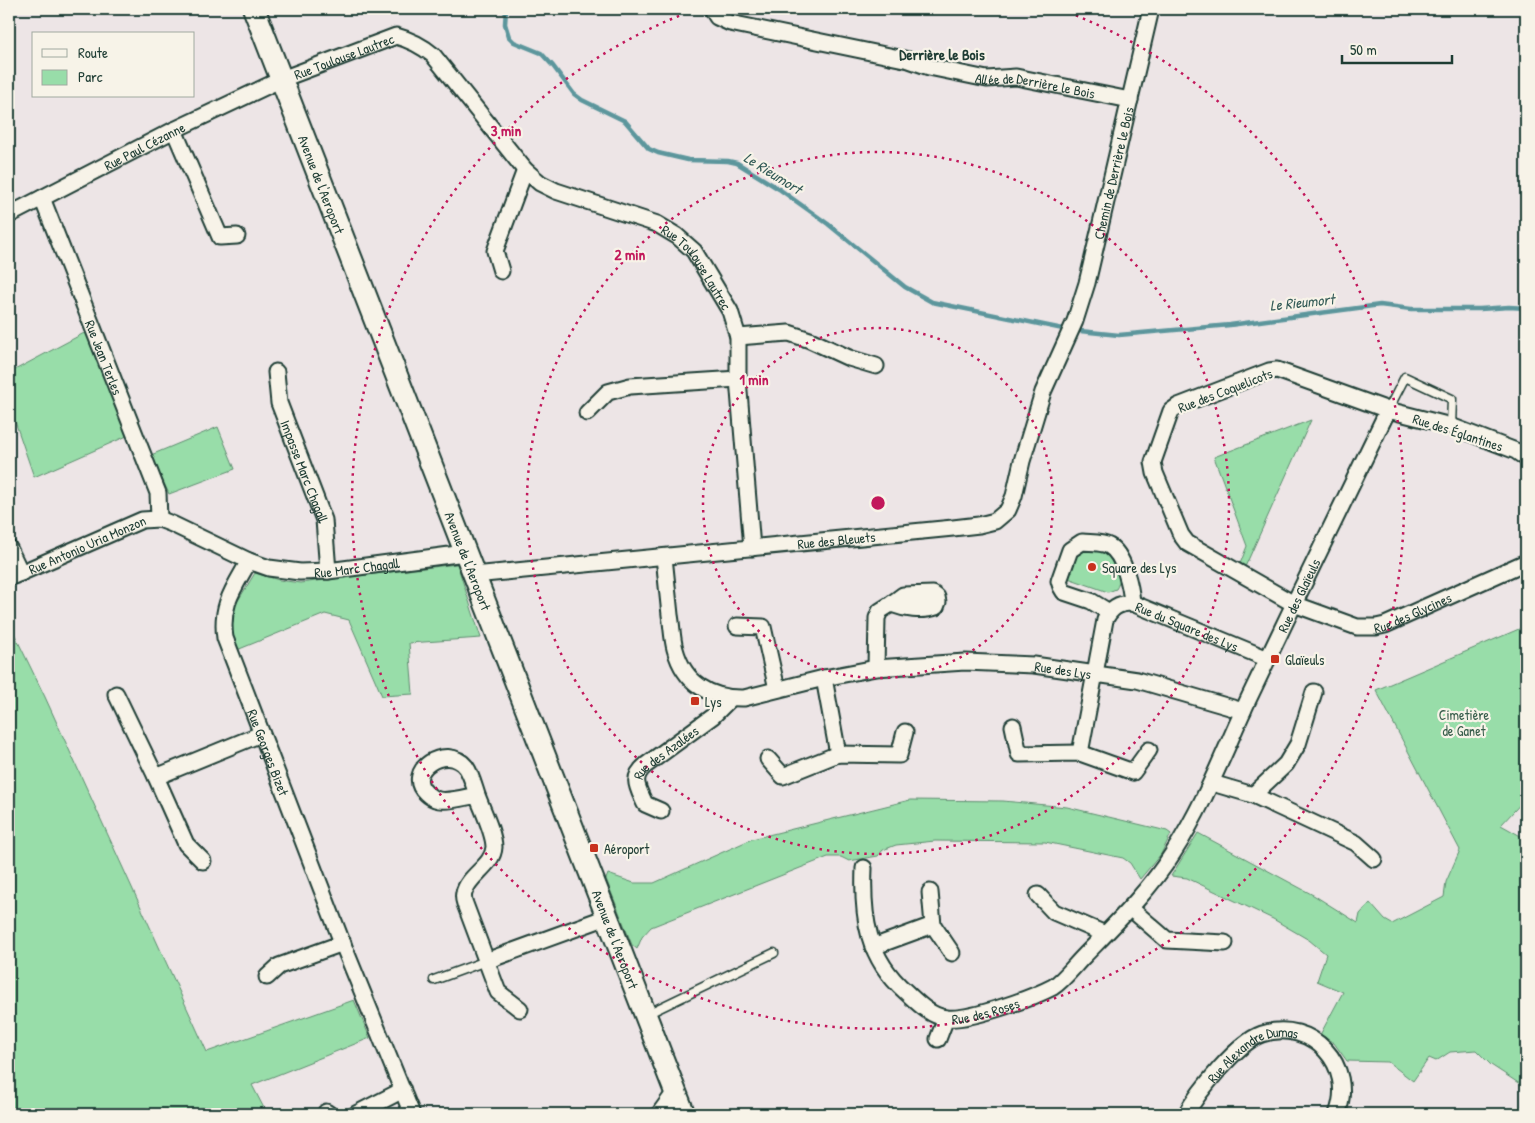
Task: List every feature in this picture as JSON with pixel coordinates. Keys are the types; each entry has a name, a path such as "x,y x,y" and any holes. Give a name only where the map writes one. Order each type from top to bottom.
{"street":[{"name":"Avenue de l'Aeroport","path":"254,9 684,1114"},
{"name":"Allée de Derrière le Bois","path":"712,9 721,20 730,23 909,60 929,67 987,79 1016,77 1130,100"},
{"name":"Chemin de Derrière le Bois","path":"1069,335 1087,283 1151,9"},
{"name":"Rue Toulouse Lautrec","path":"282,79 396,36 409,39 433,55 525,170 540,183 556,191 657,224 677,236 694,251 730,311 738,337 738,380 752,548"},
{"name":"Rue Paul Cézanne","path":"9,216 174,130 282,79"},
{"path":"174,130 220,237 236,236"},
{"path":"501,271 495,251 525,170"},
{"name":"Rue Jean Terles","path":"42,198 158,493 159,520"},
{"path":"738,337 789,333 810,340 849,358 876,366"},
{"name":"Rue des Bleuets","path":"474,576 975,526 995,521 1008,510 1014,496 1022,461 1043,392 1069,335"},
{"name":"Rue des Coquelicots","path":"1294,604 1187,543 1181,535 1155,473 1153,462 1171,412 1178,406 1269,371 1278,370 1388,410"},
{"name":"Impasse Marc Chagall","path":"276,372 279,403 324,520 328,571"},
{"path":"587,413 608,392 630,386 738,380"},
{"name":"Rue des Églantines","path":"1388,410 1451,426 1516,451 1526,458"},
{"name":"Rue des Glaïeuls","path":"1176,848 1212,783 1243,711 1388,410"},
{"name":"Rue Antonio Uria Monzon","path":"15,576 142,520 159,520 172,524 249,561"},
{"path":"1080,752 1105,620 1109,612 1091,601 1064,592 1059,581 1070,550 1082,542 1108,545 1113,549 1131,585 1132,603"},
{"path":"9,548 15,576"},
{"name":"Rue Marc Chagall","path":"249,561 269,568 286,571 328,571 465,553"},
{"name":"Rue des Lys","path":"664,557 674,648 680,664 692,680 712,694 730,698 744,698 824,678 876,668 964,662 1034,666 1137,680 1243,711"},
{"name":"Rue Georges Bizet","path":"249,561 226,604 223,624 226,638 261,734 412,1114"},
{"name":"Rue des Glycines","path":"1294,604 1357,627 1376,627 1385,625 1526,562"},
{"name":"Rue du Square des Lys","path":"1109,612 1116,606 1132,603 1268,659"},
{"path":"876,668 877,618 880,611 890,604"},
{"path":"737,626 763,627 777,689"},
{"path":"824,678 838,754"},
{"path":"1253,795 1286,764 1298,744 1314,692"},
{"path":"116,694 156,776 186,844 203,861"},
{"name":"Rue des Azalées","path":"661,812 645,804 637,786 638,774 646,765 713,716 730,698"},
{"path":"1013,726 1018,754 1080,752 1134,772 1149,750"},
{"path":"768,759 783,776 838,754 899,755 905,732"},
{"path":"156,776 261,734"},
{"path":"1212,783 1253,795 1356,843 1374,859"},
{"path":"477,795 494,848 492,855 468,884 464,893 465,904 498,992 520,1009"},
{"name":"Rue des Roses","path":"864,868 863,897 867,928 873,946 888,973 901,988 932,1014 946,1018 966,1018 1055,986 1130,908 1160,873 1176,848"},
{"path":"930,892 933,925 952,953"},
{"path":"1038,895 1054,912 1105,934"},
{"path":"1130,908 1167,940 1226,943"},
{"path":"486,962 607,917"},
{"path":"873,946 933,925"},
{"path":"267,977 279,966 343,943"},
{"path":"938,1039 946,1018"},
{"name":"Rue Alexandre Dumas","path":"1186,1114 1206,1084 1244,1044 1261,1035 1279,1031 1298,1033 1315,1041 1329,1054 1338,1070 1342,1089 1339,1108 1336,1114"},
{"path":"356,1114 403,1090"},
{"path":"659,1114 675,1092"}],"lane":[{"path":"1388,410 1405,377 1452,399 1451,426"},
{"path":"645,1015 774,954"},
{"path":"434,980 486,962"}],"green space":[{"path":"86,332 127,436 34,477 9,404 9,373"},
{"path":"1311,420 1245,567 1240,564 1247,546 1214,457"},
{"path":"218,427 235,469 169,494 151,455"},
{"name":"Square des Lys","path":"1077,549 1104,549 1111,557 1119,573 1116,589 1108,592 1068,578"},
{"path":"457,564 481,638 409,643 413,694 382,696 349,620 325,614 237,650 228,622 231,612 255,573 279,580 300,583"},
{"path":"9,623 45,697 207,1052 354,1000 370,1038 252,1085 267,1114 9,1114 9,1022 11,1021 9,1015"},
{"name":"Cimetière de Ganet","path":"1526,626 1526,798 1501,825 1526,839 1526,1088 1491,1065 1476,1050 1450,1052 1436,1061 1429,1058 1413,1081 1388,1062 1347,1061 1334,1043 1320,1035 1343,992 1317,981 1326,954 1309,940 1273,919 1187,878 1171,876 1198,833 1315,896 1358,923 1360,914 1370,903 1385,920 1392,924 1444,897 1446,882 1460,850 1376,690"},
{"path":"910,800 1003,801 1067,807 1167,831 1171,834 1161,854 1140,879 1130,863 1123,858 1045,842 935,841 896,845 883,850 878,856 849,861 841,857 828,857 651,927 642,937 637,949 632,945 606,879 608,874 634,883 654,883 752,839"}],"waterway":[{"name":"Le Rieumort","path":"506,9 505,24 509,37 514,42 541,53 574,94 582,100 625,121 649,149 688,160 737,163 779,189 828,224 905,287 932,302 1063,329"},
{"name":"Le Rieumort","path":"1080,331 1119,335 1230,325 1380,305 1411,309 1526,308"}],"place":[{"name":"Square des Lys","path":"1092,567"},
{"name":"Glaïeuls","path":"1275,659"},
{"name":"Lys","path":"695,701"},
{"name":"Aéroport","path":"594,848"}],"district":[{"name":"Derrière le Bois","path":"942,54"}]}
